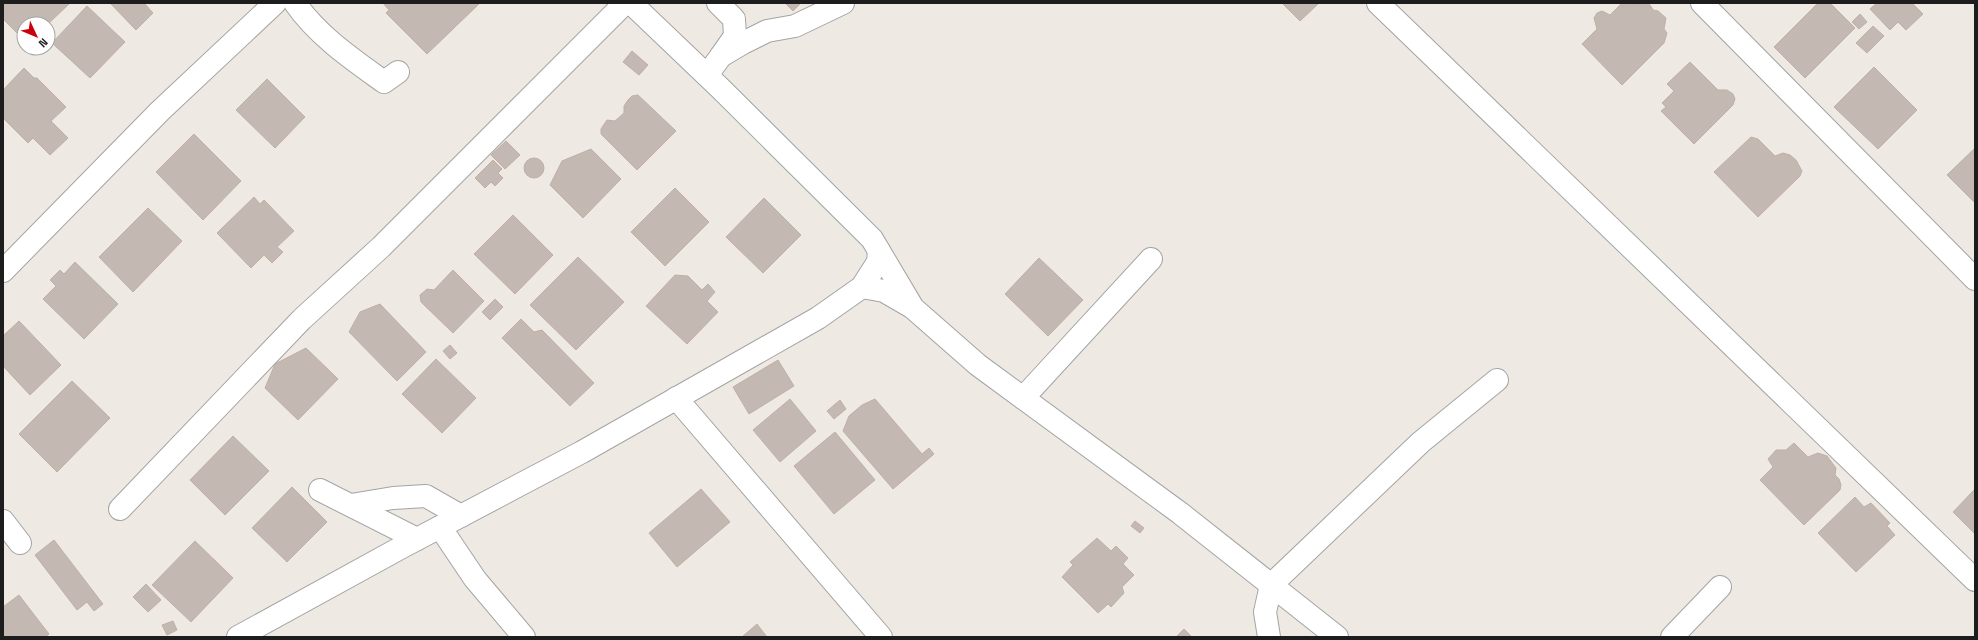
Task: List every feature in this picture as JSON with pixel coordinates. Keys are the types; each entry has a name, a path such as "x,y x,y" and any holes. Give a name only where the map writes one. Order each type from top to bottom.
{"street":[{"path":"3,271 160,111 276,3"},
{"path":"295,3 304,15 342,52 384,82 398,72"},
{"path":"120,509 302,319 381,247 625,3"},
{"path":"631,3 707,75 872,239 913,308"},
{"path":"707,75 735,36 734,20 718,3"},
{"path":"721,56 767,31 795,26 843,3"},
{"path":"1378,3 1975,580"},
{"path":"1702,3 1975,279"},
{"path":"238,637 417,539 582,452 818,318 862,287 878,262 879,251"},
{"path":"1023,398 1151,259"},
{"path":"862,287 884,291 913,308 978,365 1180,513 1337,637"},
{"path":"1269,637 1265,612 1272,585 1421,442 1497,380"},
{"path":"676,398 881,637"},
{"path":"320,490 417,539"},
{"path":"351,505 393,498 426,496 461,516"},
{"path":"3,521 20,543"},
{"path":"440,527 475,579 524,637"},
{"path":"1672,637 1720,587"}],"building":[{"path":"3,3 70,3 56,16 16,16 16,32 3,19"},
{"path":"110,3 144,3 153,13 136,30"},
{"path":"383,3 480,3 427,54 386,13 389,10"},
{"path":"785,3 801,3 793,11"},
{"path":"1282,3 1319,3 1300,21"},
{"path":"1622,3 1629,3 1631,5 1646,3 1650,5 1653,10 1658,11 1666,18 1664,29 1667,33 1664,43 1622,85 1582,44 1597,29 1594,18 1597,13 1602,11 1610,15"},
{"path":"1818,3 1830,3 1855,28 1805,78 1774,47"},
{"path":"1877,3 1912,3 1923,14 1906,30 1898,22 1890,30 1870,9"},
{"path":"87,6 125,42 90,78 56,47 56,39"},
{"path":"1860,14 1867,22 1859,29 1852,22"},
{"path":"1873,26 1884,36 1867,53 1856,43"},
{"path":"632,51 648,65 639,75 623,62"},
{"path":"1690,62 1718,90 1727,90 1733,94 1735,99 1733,105 1694,144 1661,111 1666,107 1662,103 1674,91 1667,84"},
{"path":"1874,67 1917,110 1878,149 1834,107"},
{"path":"24,68 34,78 37,78 66,107 51,121 68,138 50,155 33,138 28,143 3,118 3,90"},
{"path":"267,79 305,117 275,148 236,110"},
{"path":"638,95 676,131 637,170 601,134 601,129 607,120 615,121 624,113 624,106 628,100 632,96"},
{"path":"194,134 241,181 203,220 156,172"},
{"path":"1751,137 1758,139 1775,156 1783,153 1790,155 1796,160 1802,171 1800,176 1758,217 1714,172"},
{"path":"506,141 520,155 505,169 491,155"},
{"path":"1975,148 1975,203 1947,175"},
{"path":"591,149 621,179 583,218 550,185 562,161"},
{"path":"534,158 541,161 544,168 541,175 534,178 527,175 524,168 527,161"},
{"path":"493,160 502,169 498,173 503,178 495,186 491,182 485,188 475,178"},
{"path":"675,188 709,222 665,266 631,232"},
{"path":"254,197 260,204 264,200 294,231 277,247 283,252 272,263 264,255 251,268 217,233"},
{"path":"764,198 801,235 763,273 726,237"},
{"path":"148,208 182,241 133,292 99,257"},
{"path":"513,215 553,255 515,294 474,254"},
{"path":"578,257 624,302 576,350 530,305"},
{"path":"1039,258 1083,300 1048,336 1005,294"},
{"path":"75,262 118,304 84,339 43,299 56,286 50,280 60,270 64,274"},
{"path":"453,270 484,301 453,333 421,302 420,295 427,289 434,290"},
{"path":"675,275 688,276 702,290 708,284 715,292 707,301 718,312 687,344 646,306"},
{"path":"495,299 503,307 490,320 482,312"},
{"path":"380,304 426,352 397,381 349,332 360,312"},
{"path":"521,319 534,332 542,330 594,383 570,406 502,338"},
{"path":"19,321 61,365 30,395 3,366 3,336"},
{"path":"450,345 457,353 450,359 443,351"},
{"path":"306,348 338,379 298,420 265,388 275,364"},
{"path":"436,359 476,398 442,433 402,394"},
{"path":"778,360 794,386 749,414 733,387"},
{"path":"72,381 110,418 57,472 19,434"},
{"path":"790,399 816,431 780,462 753,430"},
{"path":"875,399 922,454 929,448 934,454 893,489 843,431 849,416 862,405"},
{"path":"840,400 846,409 834,419 827,411"},
{"path":"835,432 875,480 834,514 794,466"},
{"path":"233,436 269,471 225,515 190,480"},
{"path":"1794,443 1808,457 1818,453 1827,456 1836,468 1835,475 1839,479 1841,485 1840,490 1804,525 1760,480 1773,467 1768,459 1776,450 1786,450"},
{"path":"292,487 327,522 287,562 252,528"},
{"path":"701,489 730,522 677,567 649,533"},
{"path":"1975,489 1975,534 1953,512"},
{"path":"1855,497 1864,507 1871,503 1890,523 1887,526 1895,535 1856,572 1818,533"},
{"path":"1135,521 1144,528 1140,533 1131,526"},
{"path":"1097,538 1111,551 1116,546 1128,558 1123,564 1134,575 1122,587 1124,593 1111,607 1108,604 1098,613 1062,577 1073,565 1070,562"},
{"path":"54,540 103,604 94,611 87,602 77,610 35,555"},
{"path":"195,541 233,578 191,622 152,585"},
{"path":"146,584 161,600 148,612 133,597"},
{"path":"19,595 49,634 45,637 3,637 3,607"},
{"path":"173,621 177,630 167,635 162,625"},
{"path":"757,624 767,637 742,637"},
{"path":"1184,629 1192,637 1176,637"}]}
